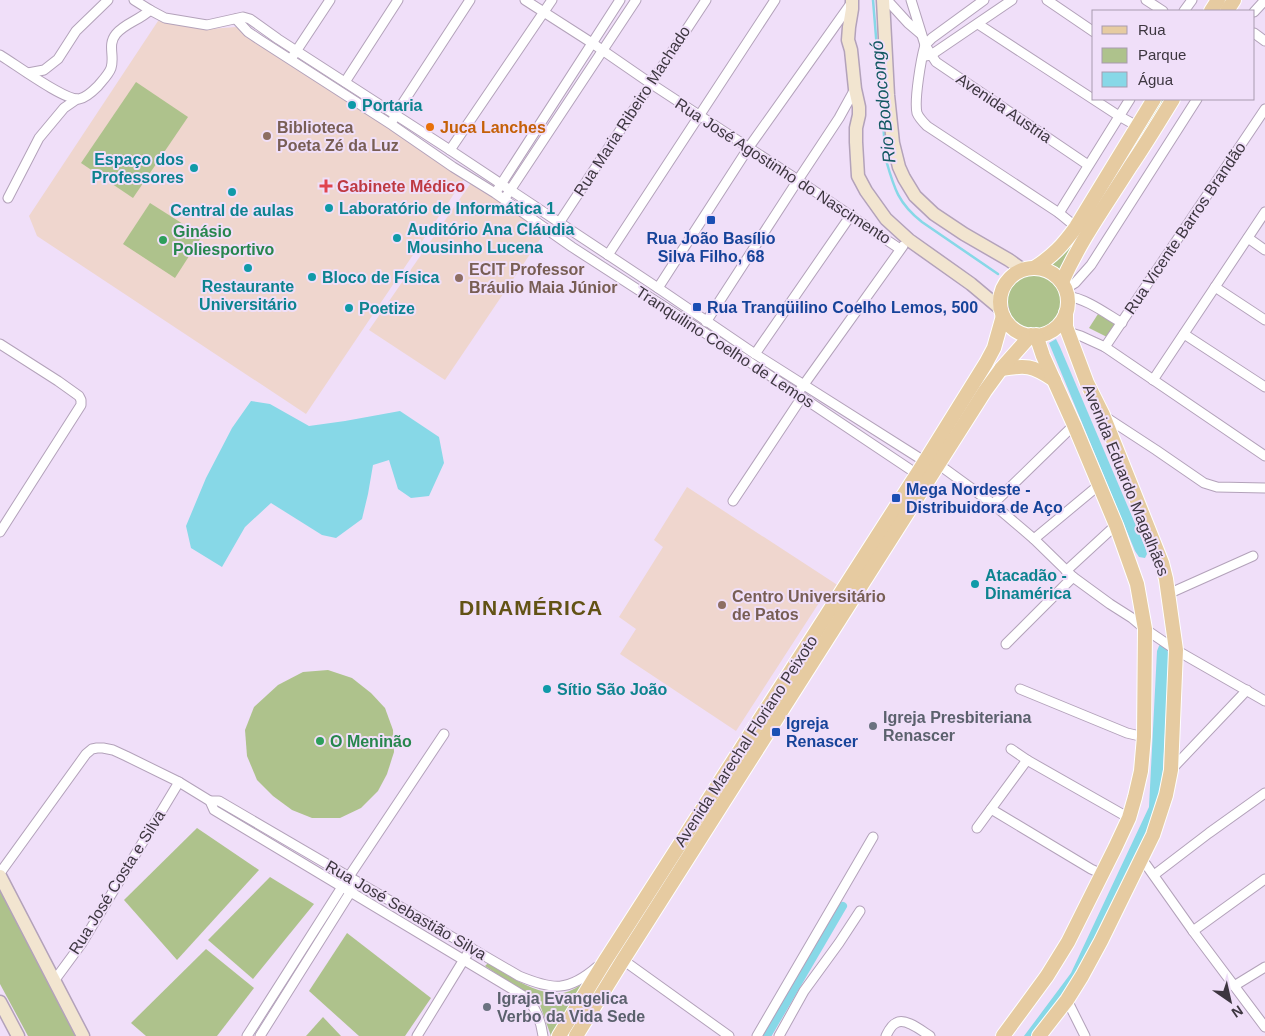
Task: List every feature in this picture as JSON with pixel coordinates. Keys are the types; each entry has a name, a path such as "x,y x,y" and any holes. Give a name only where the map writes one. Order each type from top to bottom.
{"main road":[{"path":"1028,269 1044,270 1054,274 1065,289 1068,304 1066,313 1063,319 1049,332 1033,335 1014,329 1002,313 1000,305 1001,294 1013,276 1047,260 1056,252 1076,226 1153,100"},
{"path":"1065,289 1080,246 1172,100"},
{"name":"Avenida Marechal Floriano Peixoto","path":"580,1035 622,960 931,463 994,348 1002,313"},
{"name":"Avenida Eduardo Magalhães","path":"1039,1036 1067,1000 1096,950 1153,835 1166,795 1171,770 1176,650 1162,563 1087,383 1066,327 1066,313"},
{"name":"Avenida Marechal Floriano Peixoto","path":"559,1036 917,474 931,463 1001,369 1033,335"},
{"name":"Avenida Eduardo Magalhães","path":"1003,1036 1048,976 1068,942 1129,818 1141,771 1144,737 1144,629 1137,584 1116,525 1074,425 1033,335"},
{"path":"1001,369 1020,366 1031,368 1054,380"}],"street":[{"path":"28,73 44,70 58,59 76,31 108,0"},
{"path":"134,0 164,18 207,25 236,19"},
{"path":"290,60 330,0"},
{"path":"345,82 398,0"},
{"path":"392,125 395,115 470,0"},
{"name":"Rua José Agostinho do Nascimento","path":"525,0 851,215 905,244 803,386 800,396 733,501"},
{"path":"450,150 552,0"},
{"path":"495,193 620,0"},
{"path":"504,199 636,0"},
{"name":"Rua Maria Ribeiro Machado","path":"559,223 706,0"},
{"path":"608,255 775,0"},
{"path":"885,0 921,34"},
{"path":"885,0 888,86 893,143 904,178 915,196 934,214 964,234 1028,269"},
{"path":"925,46 932,38 984,0"},
{"path":"1012,0 978,24 926,56 916,102 918,115 927,126 1076,226"},
{"path":"1046,0 1092,31"},
{"path":"1146,0 1161,10"},
{"path":"1255,11 1265,0"},
{"path":"852,1 848,33 859,115 856,128 858,176 866,191 905,244 971,284 1002,313"},
{"path":"658,288 749,147 852,1"},
{"path":"913,2 925,46"},
{"path":"0,55 65,96 77,99 83,98 90,94 109,72 112,62 111,46 116,35 128,24 150,10"},
{"name":"Tranquilino Coelho de Lemos","path":"917,474 800,396 741,351 706,322 658,288 250,20 243,17 236,19 242,27 260,40 392,125 453,168 495,193 572,247 741,351 755,354 803,386 931,463 993,504 1070,574 1132,618 1144,629 1176,650 1264,698"},
{"path":"978,24 1092,98"},
{"path":"260,40 266,32"},
{"name":"Avenida Austria","path":"925,46 926,56 1088,165"},
{"path":"706,322 839,118 854,89"},
{"path":"64,108 65,96"},
{"path":"8,198 39,138 64,108 77,99"},
{"path":"1094,100 1137,126"},
{"path":"1059,213 1129,100"},
{"path":"1122,323 1074,297 1065,289 1091,265 1196,100"},
{"name":"Rua Vicente Barros Brandão","path":"1105,347 1265,109"},
{"path":"1153,380 1265,212"},
{"path":"755,354 851,215"},
{"path":"1248,238 1265,250"},
{"path":"1215,287 1265,320"},
{"path":"1068,332 1105,347 1265,456"},
{"path":"1184,334 1265,387"},
{"path":"0,344 58,381 79,396 81,400 80,405 0,532"},
{"path":"1102,416 1204,483 1217,487 1265,488"},
{"path":"993,504 1074,425"},
{"path":"1034,540 1099,485"},
{"path":"1006,644 1116,525"},
{"path":"1168,594 1253,556"},
{"path":"1020,690 1127,733 1144,737"},
{"path":"1171,770 1247,690"},
{"path":"247,1036 348,877 444,734"},
{"name":"Rua José Sebastião Silva","path":"0,874 86,754 92,749 103,748 113,750 179,782 210,801 219,801 519,976 540,984 565,986 578,982 605,961"},
{"path":"1011,749 1129,818"},
{"path":"977,828 1027,760"},
{"name":"Rua José Costa e Silva","path":"54,982 82,943 179,782"},
{"path":"1154,875 1265,793"},
{"name":"Rua José Sebastião Silva","path":"210,801 214,810 527,998 534,1007 541,1022 543,1036"},
{"path":"990,809 1092,870 1102,874"},
{"path":"757,1036 873,837"},
{"path":"305,865 310,854"},
{"path":"1142,859 1265,1027"},
{"path":"0,874 83,1036"},
{"path":"1193,931 1265,879"},
{"path":"260,1036 357,882"},
{"path":"779,1036 804,991 860,911"},
{"path":"418,1036 471,948"},
{"path":"622,960 729,1036"},
{"path":"1234,986 1265,967"},
{"path":"1067,1000 1085,1036"},
{"path":"0,1002 18,1036"},
{"path":"886,1036 892,1026 896,1022 901,1021 909,1023 930,1036"}],"shaded area":[{"path":"158,21 209,29 236,27 464,179 306,414 37,236 29,216"},
{"name":"ECIT Professor Bráulio Maia Júnior","path":"475,177 549,226 445,380 369,330"},
{"name":"Centro Universitário de Patos","path":"687,487 839,586 835,593 826,592 736,731 620,654 636,629 619,617 663,547 654,540"}],"green space":[{"path":"136,82 188,117 133,198 81,163"},
{"path":"1156,100 1170,100 1061,280 1055,273 1046,268"},
{"name":"Ginásio Poliesportivo","path":"150,203 202,236 175,278 123,244"},
{"path":"1028,271 1040,271 1056,280 1063,290 1065,302 1063,314 1056,324 1040,333 1028,333 1017,328 1008,319 1003,308 1003,296 1008,285 1017,276"},
{"path":"1098,314 1115,324 1107,337 1089,328"},
{"name":"O Meninão","path":"328,670 352,678 371,693 385,708 393,730 394,752 387,774 378,791 361,808 340,818 312,818 292,810 273,796 257,780 247,756 245,730 254,707 278,685 303,672"},
{"path":"197,828 259,870 177,960 124,900"},
{"path":"270,877 314,904 253,979 208,940"},
{"path":"0,882 81,1036 28,1036 0,984"},
{"path":"347,933 431,998 405,1036 359,1036 309,991"},
{"path":"206,949 254,988 217,1036 146,1036 131,1023"},
{"path":"488,963 514,979 544,992 563,993 587,981 553,1036 551,1036 540,1005 485,966"},
{"path":"323,1017 341,1036 306,1036"}],"water":[{"path":"1056,339 1145,547 1147,554 1145,558 1139,557 1135,551 1049,343"},
{"path":"251,401 270,404 309,426 400,411 439,437 444,463 429,496 411,498 398,489 389,460 373,465 362,519 336,538 322,535 271,503 245,527 222,567 191,548 186,526 206,478 232,428"},
{"path":"1162,642 1167,646 1169,660 1161,806 1080,975 1034,1036 1024,1036 1071,973 1149,807 1157,651"}],"waterway":[{"name":"Rio Bodocongó","path":"873,0 886,160 898,194 907,208 922,222 998,274"},
{"path":"767,1036 843,906"}],"place":[{"name":"Portaria","path":"352,105"},
{"name":"Juca Lanches","path":"430,127"},
{"name":"Biblioteca Poeta Zé da Luz","path":"267,136"},
{"name":"Espaço dos Professores","path":"194,168"},
{"name":"Gabinete Médico","path":"326,186"},
{"name":"Central de aulas","path":"232,192"},
{"name":"Laboratório de Informática 1","path":"329,208"},
{"name":"Rua João Basílio Silva Filho, 68","path":"711,220"},
{"name":"Auditório Ana Cláudia Mousinho Lucena","path":"397,238"},
{"name":"Ginásio Poliesportivo","path":"163,240"},
{"name":"Restaurante Universitário","path":"248,268"},
{"name":"Bloco de Física","path":"312,277"},
{"name":"ECIT Professor Bráulio Maia Júnior","path":"459,278"},
{"name":"Rua Tranqüilino Coelho Lemos, 500","path":"697,307"},
{"name":"Poetize","path":"349,308"},
{"name":"Mega Nordeste - Distribuidora de Aço","path":"896,498"},
{"name":"Atacadão - Dinamérica","path":"975,584"},
{"name":"Centro Universitário de Patos","path":"722,605"},
{"name":"Sítio São João","path":"547,689"},
{"name":"Igreja Presbiteriana Renascer","path":"873,726"},
{"name":"Igreja Renascer","path":"776,732"},
{"name":"O Meninão","path":"320,741"},
{"name":"Igraja Evangelica Verbo da Vida Sede","path":"487,1007"}],"district":[{"name":"DINAMÉRICA","path":"531,607"}]}
